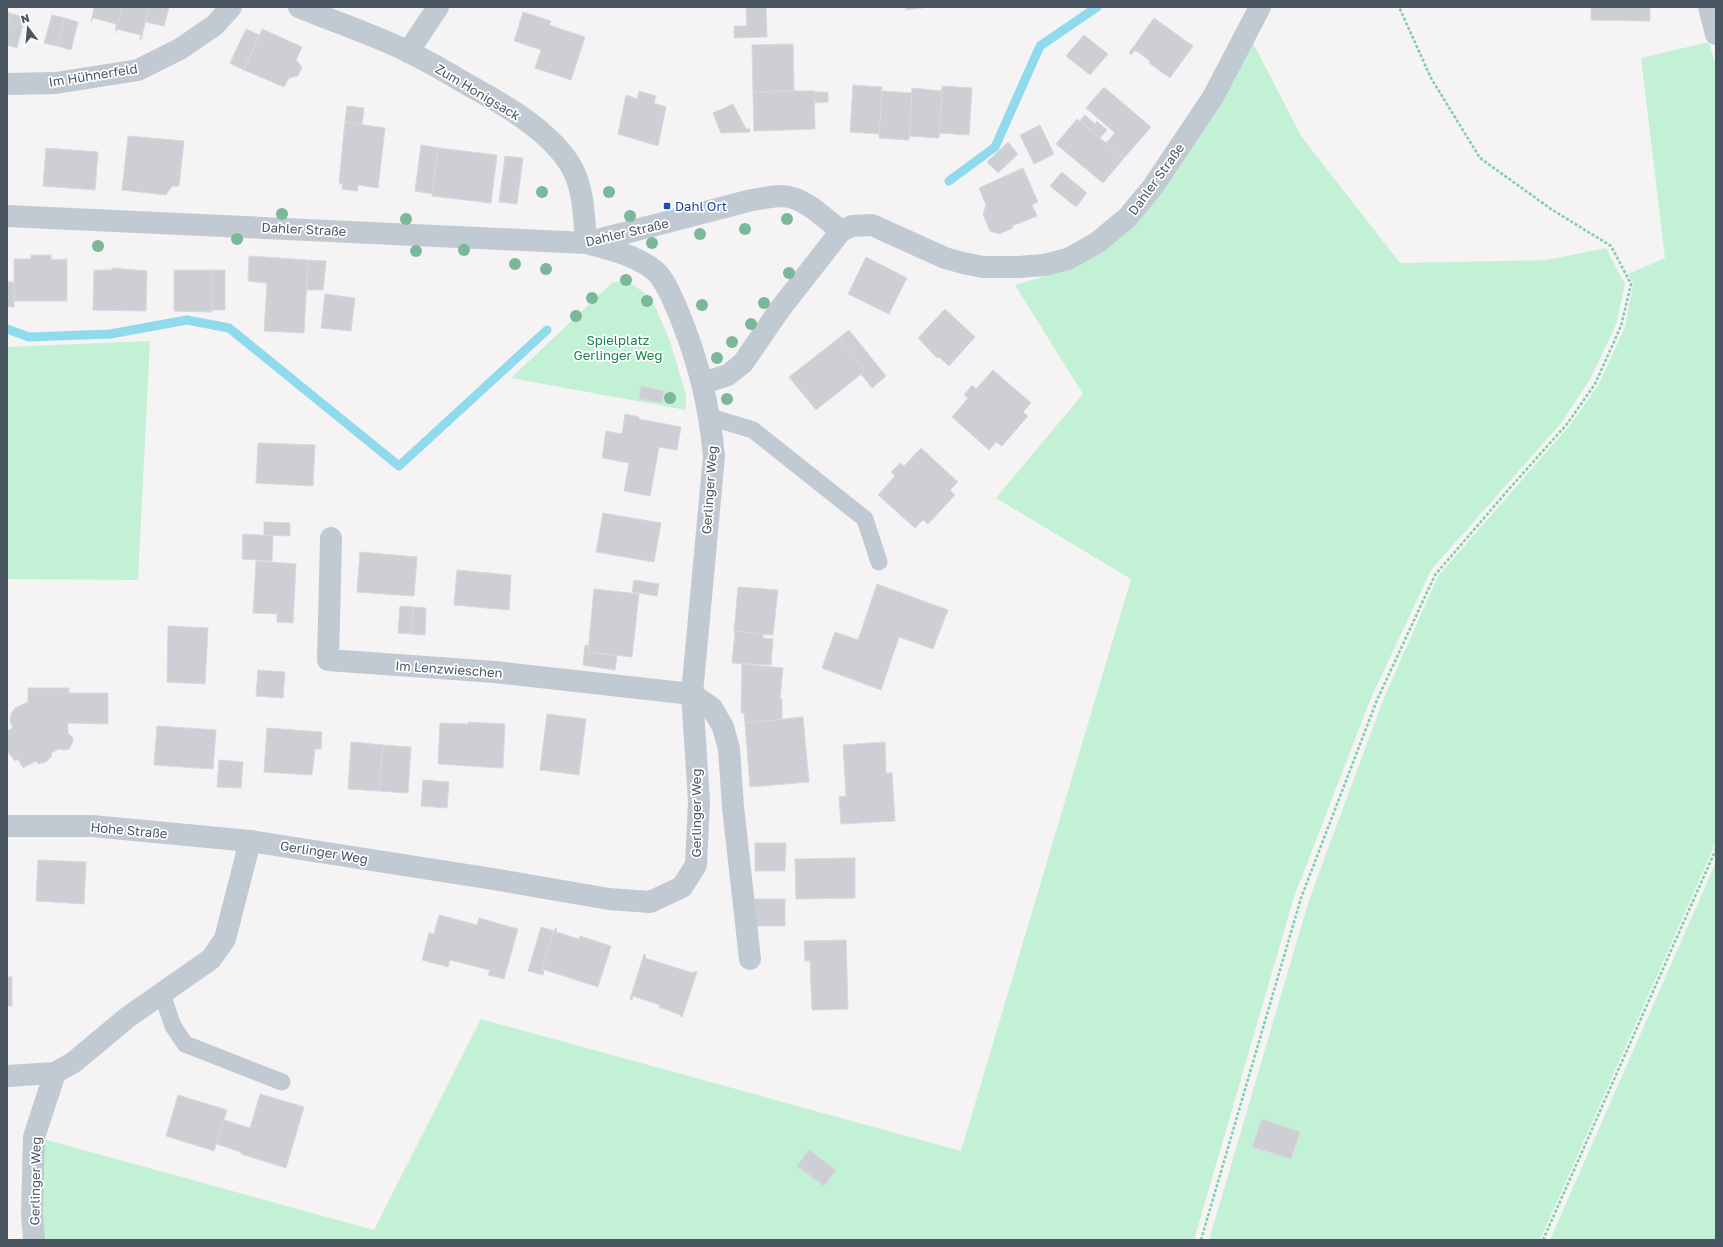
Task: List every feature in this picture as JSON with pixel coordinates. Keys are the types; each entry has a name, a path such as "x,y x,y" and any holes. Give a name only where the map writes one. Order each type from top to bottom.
{"street":[{"name":"Im Hühnerfeld","path":"7,84 56,83 138,70 180,49 215,25 231,7"},
{"name":"Zum Honigsack","path":"299,7 408,52 487,95 513,111 559,149 572,167 582,196 586,243"},
{"path":"408,52 438,7"},
{"name":"Dahler Straße","path":"7,216 586,243 748,201 784,196 803,202 841,231 852,226 872,225 945,258 963,264 983,267 1018,268 1044,265 1068,259 1098,242 1127,218 1152,188 1213,97 1260,7"},
{"path":"1709,7 1716,34"},
{"path":"703,383 728,375 743,363 780,309 841,231"},
{"name":"Gerlinger Weg","path":"250,841 493,879 609,900 650,902 682,887 696,865 699,801 692,694 714,456 710,417 703,383 681,318 661,278 654,270 630,256 586,243"},
{"name":"Im Lenzwieschen","path":"331,538 328,660 495,672 692,694"},
{"path":"692,694 712,708 723,727 729,749 733,807 750,959"},
{"name":"Hohe Straße","path":"7,826 92,826 250,841"},
{"path":"7,1076 54,1073 74,1062 128,1017 211,959 225,939 250,841"},
{"name":"Gerlinger Weg","path":"34,1240 32,1214 34,1137 54,1073"}],"lane":[{"path":"710,417 753,430 865,519 879,562"},
{"path":"162,994 173,1026 185,1044 282,1082"}],"path":[{"path":"1201,1240 1301,898 1377,700 1436,575 1508,489 1567,424 1595,384 1621,326 1631,284 1611,246 1551,209 1480,158 1431,78 1399,7"},
{"path":"1544,1240 1716,849"}],"green space":[{"path":"1250,37 1301,136 1400,263 1547,260 1606,248 1625,284 1616,325 1590,379 1562,422 1431,570 1371,698 1294,897 1194,1240 40,1240 43,1139 374,1230 481,1019 961,1151 1131,579 996,498 1083,394 1015,285 1072,268 1129,227"},
{"path":"1709,42 1716,66 1716,842 1540,1240 1209,1240 1309,900 1383,700 1438,576 1570,425 1599,384 1625,327 1633,284 1628,274 1665,258 1641,58"},
{"name":"Spielplatz Gerlinger Weg","path":"626,280 651,297 670,341 686,395 686,410 511,378 612,283"},
{"path":"150,341 138,580 7,579 7,347"},
{"path":"1716,862 1716,1240 1550,1240"}],"building":[{"path":"94,7 122,7 116,29 116,24 93,18 91,22"},
{"path":"122,7 149,7 141,40 141,35 117,29 115,33"},
{"path":"149,7 169,7 164,26 146,22"},
{"path":"746,7 766,7 767,37 734,38 734,26 747,26"},
{"path":"906,7 929,7 906,10"},
{"path":"1591,7 1650,7 1650,21 1591,20"},
{"path":"7,12 12,14 7,31"},
{"path":"523,12 551,21 549,25 585,37 571,80 535,68 541,50 514,41"},
{"path":"12,14 25,17 17,48 7,45 7,31"},
{"path":"52,15 65,18 57,46 44,43"},
{"path":"65,18 78,22 71,50 57,46"},
{"path":"1154,18 1193,46 1170,78 1149,63 1150,61 1135,50 1131,55 1129,53"},
{"path":"246,29 259,35 244,70 230,63"},
{"path":"262,29 302,47 296,60 302,67 298,76 289,78 284,87 244,70"},
{"path":"1084,35 1108,54 1090,75 1066,56"},
{"path":"793,44 794,91 753,92 752,45"},
{"path":"853,85 882,87 880,134 850,132"},
{"path":"942,86 972,88 969,135 939,133"},
{"path":"1104,87 1151,127 1124,158 1106,143 1115,133 1086,108"},
{"path":"912,88 942,91 939,138 909,136"},
{"path":"639,91 656,96 654,103 666,107 658,146 618,134 626,95 637,99"},
{"path":"814,91 815,129 754,131 753,92"},
{"path":"882,91 912,93 909,140 879,138"},
{"path":"814,92 828,92 828,102 815,103"},
{"path":"733,104 746,129 750,129 750,132 721,133 713,113"},
{"path":"347,106 364,108 362,125 345,122"},
{"path":"1085,115 1095,124 1097,121 1099,123 1092,131 1080,121"},
{"path":"1077,119 1124,158 1103,183 1056,144"},
{"path":"345,122 385,128 378,188 358,185 357,191 342,189 343,184 339,183"},
{"path":"1099,123 1107,130 1100,138 1092,131"},
{"path":"1040,125 1054,154 1034,164 1020,135"},
{"path":"128,136 184,141 179,186 172,186 166,195 122,190"},
{"path":"1008,142 1018,154 998,173 987,162"},
{"path":"421,145 438,148 432,194 415,191"},
{"path":"46,148 98,152 95,190 43,186"},
{"path":"438,148 497,155 491,203 432,196"},
{"path":"505,156 523,158 517,204 499,202"},
{"path":"1023,168 1038,202 1032,205 1037,216 1012,226 1013,228 999,234 990,231 983,214 986,205 979,188"},
{"path":"1062,172 1087,193 1076,207 1050,186"},
{"path":"31,255 51,255 51,260 67,259 67,301 14,301 14,259 31,259"},
{"path":"249,256 308,260 304,333 264,331 267,283 248,281"},
{"path":"866,257 907,278 889,314 848,294"},
{"path":"308,260 326,261 323,290 307,290"},
{"path":"112,268 147,271 146,311 93,310 94,270 112,270"},
{"path":"174,270 212,270 212,312 174,311"},
{"path":"212,270 225,270 225,310 212,310"},
{"path":"7,282 14,282 14,307 7,307"},
{"path":"325,294 355,298 351,331 321,328"},
{"path":"945,309 975,337 949,366 939,357 937,358 918,338"},
{"path":"849,330 886,376 872,388 861,374 865,371 839,338"},
{"path":"839,338 865,371 816,410 789,377"},
{"path":"993,370 1031,403 1023,412 1028,416 1002,446 996,442 989,450 952,417 968,398 964,395 972,385 976,389"},
{"path":"641,386 664,391 662,403 639,399"},
{"path":"625,414 639,417 639,419 681,427 677,450 659,447 650,496 624,491 629,463 602,458 606,431 622,434"},
{"path":"258,443 315,445 313,486 256,483"},
{"path":"921,448 958,482 950,490 955,495 928,524 923,520 915,528 878,495 895,476 891,472 900,463 904,466"},
{"path":"603,513 661,523 654,562 596,552"},
{"path":"264,522 290,523 290,536 264,535"},
{"path":"243,534 273,536 272,561 242,559"},
{"path":"360,552 417,557 414,596 357,592"},
{"path":"256,561 296,564 293,623 277,622 277,614 253,613"},
{"path":"457,570 511,575 509,610 454,605"},
{"path":"634,580 659,584 657,596 632,592"},
{"path":"877,584 948,610 933,649 899,637 881,690 822,668 835,632 858,640"},
{"path":"738,587 778,590 773,635 734,632"},
{"path":"594,589 639,594 632,657 588,652"},
{"path":"400,606 413,607 412,634 398,633"},
{"path":"413,607 426,608 425,635 412,634"},
{"path":"168,626 208,628 205,684 167,682"},
{"path":"735,631 763,634 763,638 773,639 771,665 732,663"},
{"path":"585,645 589,646 588,652 617,656 615,670 583,665"},
{"path":"742,664 783,668 780,699 782,699 782,720 745,723 744,713 741,713"},
{"path":"258,670 285,672 283,698 256,696"},
{"path":"28,688 69,688 69,693 108,693 108,724 68,723 68,733 73,738 73,742 69,749 59,749 51,753 52,756 46,762 38,764 36,761 23,768 18,759 15,761 7,751 7,731 13,728 10,721 11,714 15,708 28,702"},
{"path":"547,714 586,719 579,775 540,770"},
{"path":"803,717 809,782 750,787 745,723"},
{"path":"468,722 505,724 503,768 438,764 440,723 468,724"},
{"path":"157,726 216,730 213,769 154,765"},
{"path":"267,728 322,732 321,749 315,749 312,775 264,772"},
{"path":"351,742 383,745 379,791 348,789"},
{"path":"885,742 886,773 892,773 895,821 841,824 839,797 846,796 843,745"},
{"path":"383,745 411,747 408,793 379,791"},
{"path":"219,760 243,762 241,788 217,787"},
{"path":"423,780 449,782 447,808 421,806"},
{"path":"755,843 786,843 785,871 755,871"},
{"path":"855,858 855,898 796,899 795,859"},
{"path":"38,860 86,862 84,904 36,901"},
{"path":"754,899 785,899 785,926 756,926"},
{"path":"439,915 477,925 479,918 518,929 504,979 488,975 490,970 450,960 448,967 422,960 429,933 434,934"},
{"path":"541,927 554,931 542,969 544,970 543,975 528,971"},
{"path":"555,928 557,929 556,932 579,939 580,936 611,946 598,987 542,969"},
{"path":"846,940 848,1009 812,1010 810,961 805,961 804,941"},
{"path":"644,954 646,955 645,958 693,973 694,971 697,972 682,1017 680,1016 681,1015 659,1007 660,1005 633,996 632,1000 630,999"},
{"path":"7,977 12,977 12,1006 7,1006"},
{"path":"260,1094 304,1107 286,1168 241,1154 241,1152 216,1144 224,1120 250,1128"},
{"path":"178,1095 227,1110 214,1151 166,1136"},
{"path":"1262,1119 1300,1132 1291,1159 1252,1147"},
{"path":"809,1150 836,1170 824,1186 797,1166"}],"waterway":[{"path":"949,181 995,147 1040,46 1097,7"},
{"path":"7,329 29,337 110,334 187,320 229,328 399,466 547,330"}],"place":[{"name":"Dahl Ort","path":"667,206"}]}
